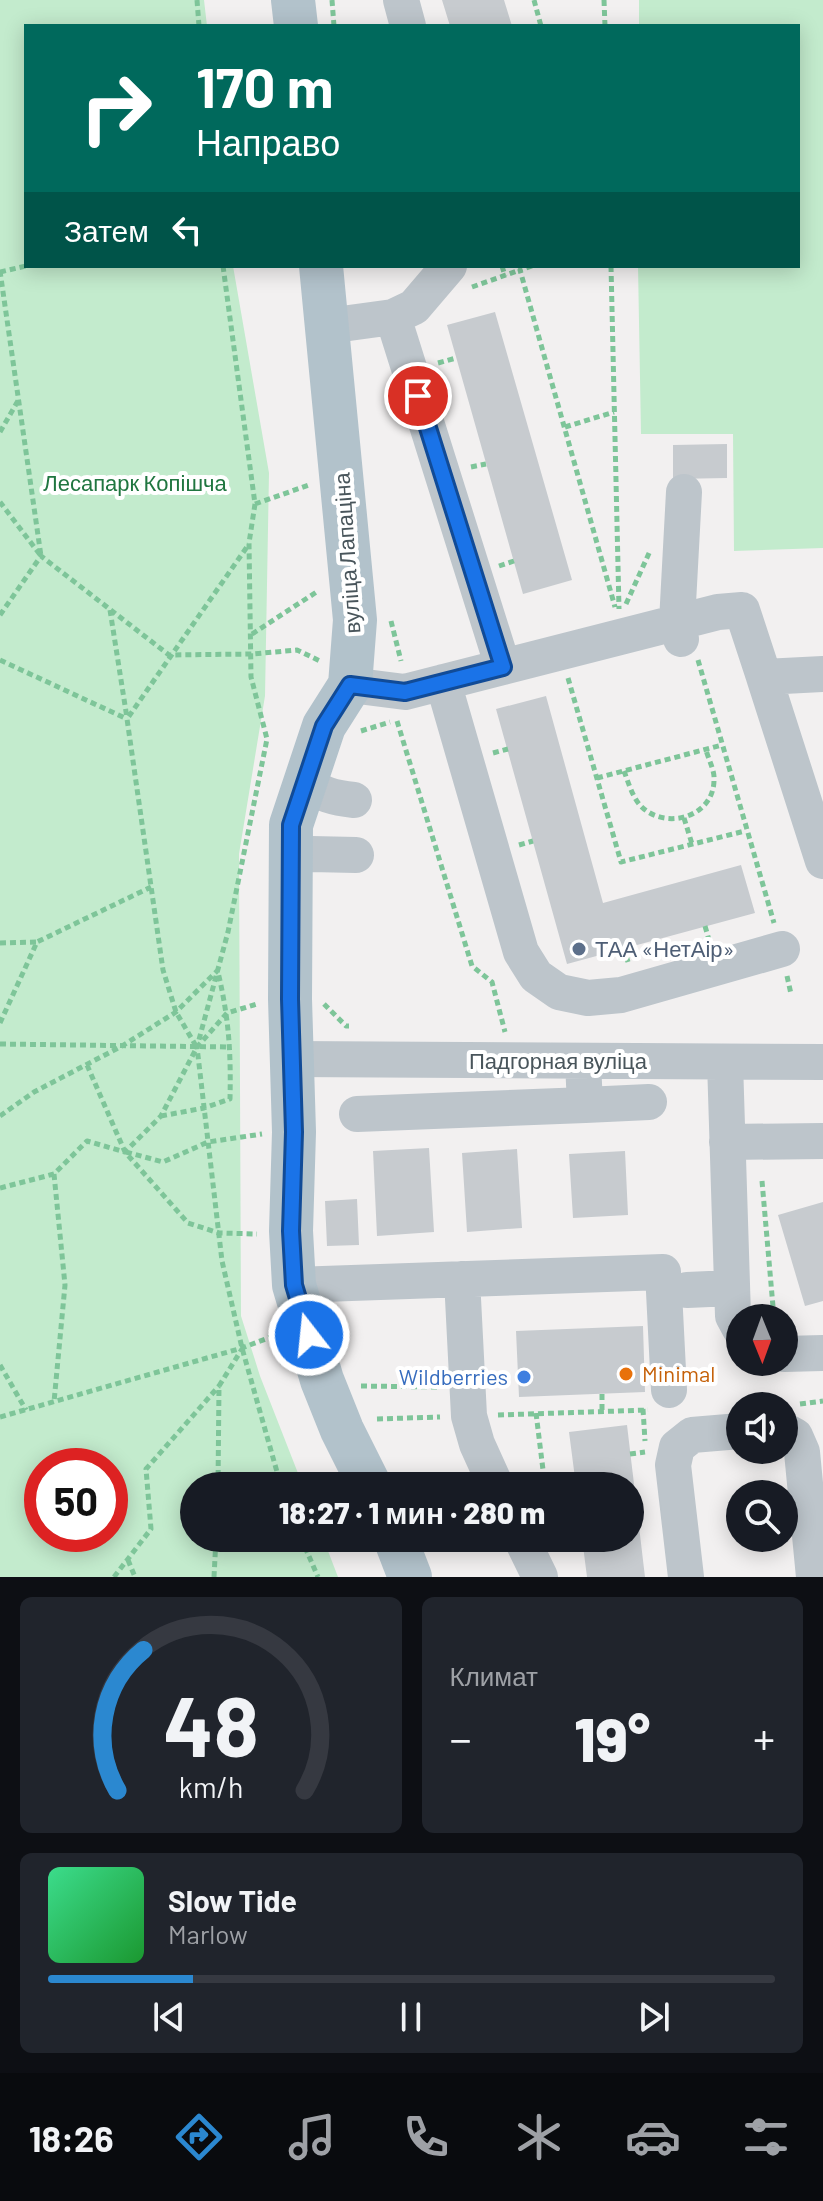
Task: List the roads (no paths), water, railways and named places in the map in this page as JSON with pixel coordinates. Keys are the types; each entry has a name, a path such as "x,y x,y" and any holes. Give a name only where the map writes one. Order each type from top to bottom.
{"main road":[{"path":"293,0 296,24"},
{"name":"вуліца Лапаціна","path":"321,268 355,620 291,825 291,1231 294,1285 322,1380 363,1472"},
{"path":"400,1552 410,1577"}],"street":[{"path":"401,0 407,24"},
{"path":"327,326 393,317 414,307 447,268"},
{"path":"393,317 503,667"},
{"path":"679,631 684,492"},
{"path":"339,675 405,692 561,653 679,631 718,612 742,610 822,855"},
{"path":"764,677 823,674"},
{"path":"443,682 521,952 536,976 559,992 588,998 621,995 782,949"},
{"path":"304,782 319,793 354,800"},
{"path":"291,858 311,854 356,855"},
{"name":"Падгорная вуліца","path":"292,1059 823,1062"},
{"path":"583,1062 585,1105"},
{"path":"725,1062 733,1304"},
{"path":"357,1114 649,1102"},
{"path":"727,1142 823,1141"},
{"path":"294,1285 663,1272 662,1400"},
{"path":"462,1279 468,1402 477,1444 490,1472"},
{"path":"687,1283 732,1281"},
{"path":"798,1354 823,1353"},
{"path":"686,1577 674,1455 683,1440 692,1435 726,1432"},
{"path":"798,1443 802,1452 814,1577"},
{"path":"528,1552 540,1577"}],"place":[{"name":"ТАА «НетАір»","path":"579,949"},
{"name":"Minimal","path":"626,1374"},
{"name":"Wildberries","path":"524,1377"}],"park label":[{"name":"Лесапарк Копішча","path":"135,483"}]}
